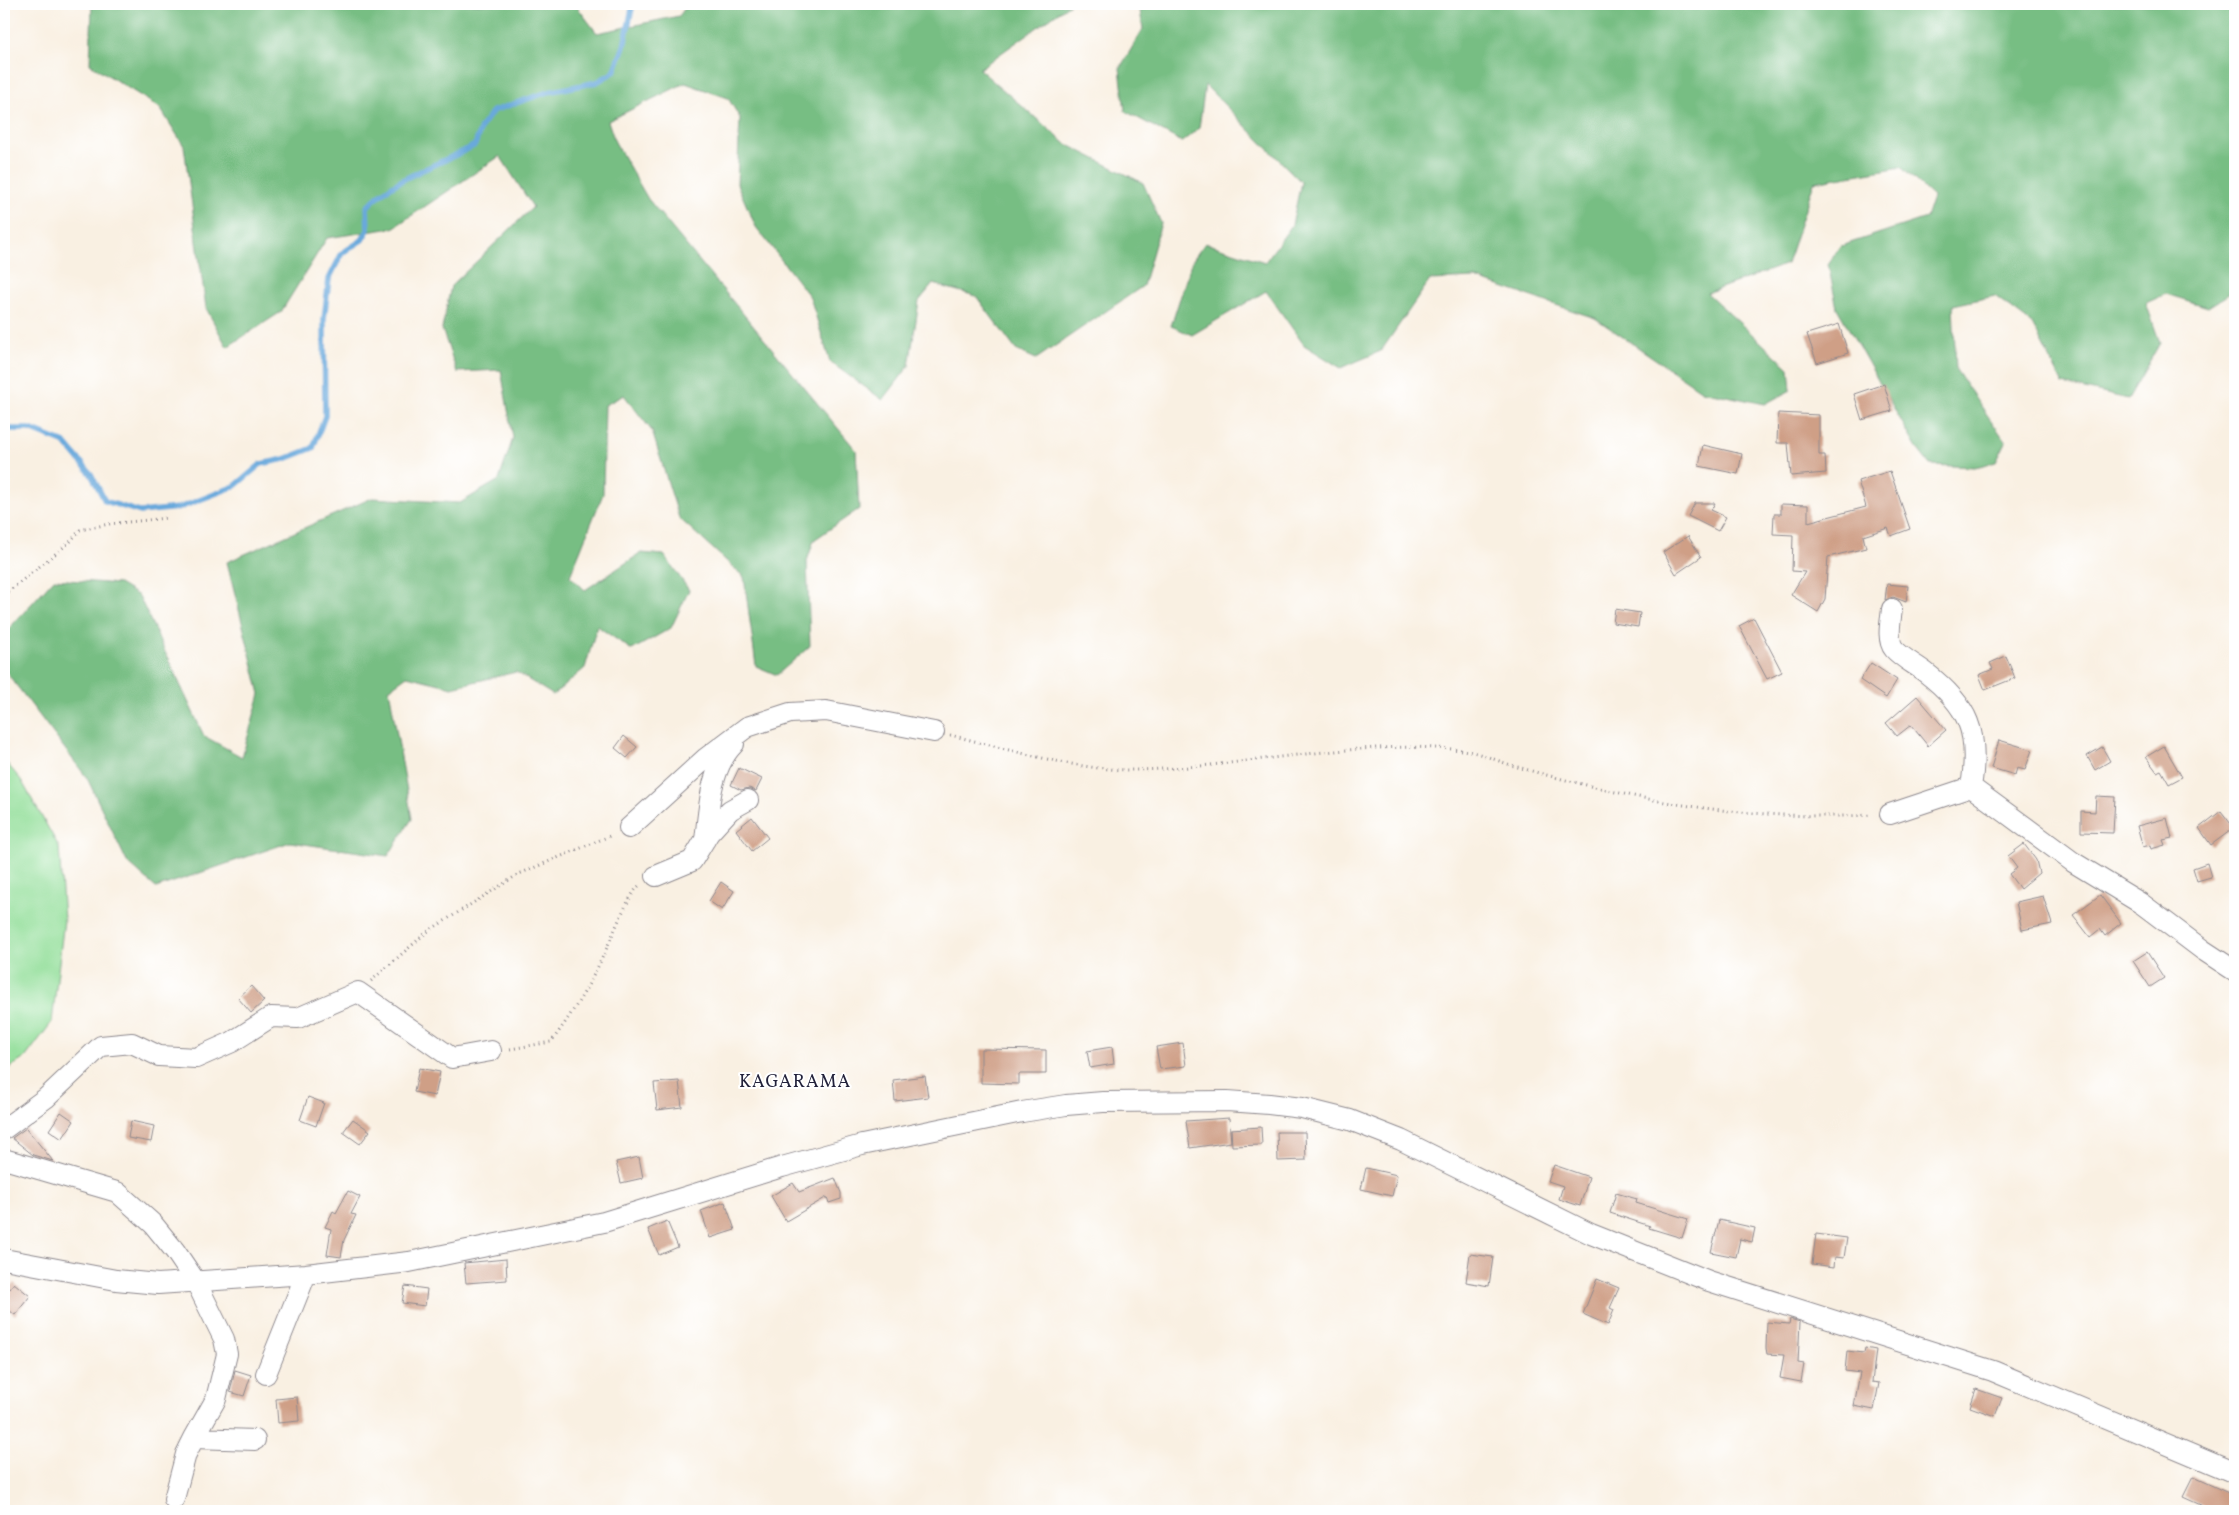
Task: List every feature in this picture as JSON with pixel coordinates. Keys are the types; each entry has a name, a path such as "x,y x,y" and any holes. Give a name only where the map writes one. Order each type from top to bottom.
{"street":[{"path":"1892,609 1889,632 1893,649 1946,688 1965,712 1974,740 1971,787"},
{"path":"629,828 706,758 747,727 790,713 826,712 934,732"},
{"path":"704,840 712,790 724,754 747,727"},
{"path":"1890,814 1971,787"},
{"path":"1971,787 2073,862 2142,904 2203,950 2235,971"},
{"path":"656,876 692,861 704,840 730,810 748,800"},
{"path":"4,1129 46,1098 101,1046 132,1042 159,1056 196,1058 232,1042 271,1017 298,1018 358,992 452,1058 491,1051"},
{"path":"4,1259 116,1280 158,1284 306,1274 409,1262 604,1222 782,1167 862,1145 1022,1112 1066,1104 1104,1102 1227,1101 1270,1104 1302,1108 1350,1120 1401,1140 1591,1234 1709,1281 1993,1371 2235,1473"},
{"path":"4,1159 11,1159 117,1192 153,1224 175,1251 196,1282 224,1339 227,1354 216,1398 186,1454 174,1499"},
{"path":"266,1374 306,1274"},
{"path":"194,1438 254,1440"}],"path":[{"path":"4,595 70,542 80,530 109,524 167,518"},
{"path":"934,732 1085,766 1129,770 1234,763 1361,750 1422,747 1456,750 1612,791 1678,804 1748,813 1854,816 1890,814"},
{"path":"358,992 427,932 519,874 629,828"},
{"path":"491,1051 551,1042 563,1026 602,958 638,886 656,876"}],"green space":[{"path":"92,4 575,4 597,33 679,16 688,4 1070,4 979,69 1066,144 1143,183 1161,223 1143,286 1036,359 1016,350 976,296 933,284 919,301 909,366 883,400 830,362 810,297 756,227 737,184 740,118 728,98 685,83 608,121 615,142 648,199 856,450 859,509 814,540 807,561 810,646 777,675 756,666 744,577 679,518 652,431 624,395 605,405 603,494 570,576 585,590 641,553 664,555 689,590 671,628 632,650 597,626 585,668 553,695 516,672 452,687 407,676 389,689 412,819 388,856 290,842 156,888 127,862 87,778 4,669 4,634 54,579 119,584 139,596 204,736 242,757 260,694 227,562 372,498 460,503 499,480 513,438 501,370 457,372 442,329 451,286 533,207 500,156 393,228 327,238 281,312 227,347 206,308 184,146 160,108 90,64"},
{"path":"1139,4 2235,4 2235,290 2208,307 2166,294 2146,303 2160,343 2128,399 2063,384 2032,324 1995,296 1953,305 1956,370 2006,442 1996,462 1975,467 1930,465 1916,447 1837,308 1828,264 1841,246 1926,218 1933,197 1901,167 1814,182 1787,264 1707,293 1789,368 1791,390 1765,404 1702,391 1595,318 1475,278 1430,280 1381,351 1341,368 1304,345 1266,291 1192,335 1171,326 1192,261 1205,243 1265,262 1292,225 1301,182 1205,85 1199,128 1182,142 1125,111 1120,68 1143,29"},
{"path":"4,760 21,780 59,847 64,920 52,1022 25,1058 4,1071"}],"building":[{"path":"1839,324 1848,353 1817,363 1807,334"},
{"path":"1884,384 1892,411 1862,420 1854,394"},
{"path":"1778,413 1819,415 1819,455 1825,455 1826,473 1791,476 1788,443 1777,443"},
{"path":"1703,445 1742,454 1738,474 1699,466"},
{"path":"1890,471 1910,529 1891,536 1888,528 1863,536 1866,548 1828,557 1825,599 1818,612 1791,595 1805,572 1792,571 1793,535 1773,534 1774,514 1781,514 1781,504 1808,505 1808,522 1866,507 1858,481"},
{"path":"1695,503 1715,503 1711,510 1726,517 1718,531 1688,516"},
{"path":"1688,536 1701,557 1676,574 1663,552"},
{"path":"1887,584 1908,586 1906,602 1893,597 1885,600"},
{"path":"1615,609 1640,613 1638,627 1613,623"},
{"path":"1754,618 1782,672 1767,679 1739,626"},
{"path":"2006,656 2015,678 1985,690 1979,675 1993,669 1990,663"},
{"path":"1871,663 1897,680 1886,698 1860,680"},
{"path":"1917,696 1946,730 1928,746 1911,725 1897,736 1886,723"},
{"path":"624,736 637,747 627,758 615,748"},
{"path":"1999,740 2032,750 2025,770 2017,768 2015,775 1991,768"},
{"path":"2164,746 2182,777 2169,784 2161,770 2157,772 2146,757"},
{"path":"2102,747 2110,761 2095,770 2087,756"},
{"path":"739,768 762,779 756,791 749,788 741,790 731,785"},
{"path":"2096,796 2115,797 2113,833 2081,832 2081,811 2095,812"},
{"path":"2221,811 2234,828 2211,845 2199,828"},
{"path":"752,817 768,838 752,851 736,830"},
{"path":"2167,818 2172,838 2163,840 2165,845 2151,849 2150,845 2143,847 2137,826"},
{"path":"2024,844 2036,860 2039,873 2020,889 2009,874 2017,868 2008,856"},
{"path":"2207,863 2211,877 2197,881 2193,868"},
{"path":"721,882 734,891 722,910 709,901"},
{"path":"2100,895 2121,923 2105,936 2100,929 2090,937 2073,915"},
{"path":"2043,896 2052,924 2022,930 2016,902"},
{"path":"2147,952 2164,978 2150,987 2133,961"},
{"path":"251,986 264,1001 251,1013 238,998"},
{"path":"1183,1043 1186,1066 1160,1069 1156,1047"},
{"path":"1112,1047 1114,1064 1090,1068 1087,1051"},
{"path":"981,1049 1046,1050 1046,1074 1019,1074 1019,1084 981,1083"},
{"path":"419,1068 440,1072 435,1096 414,1092"},
{"path":"925,1076 928,1097 895,1101 893,1080"},
{"path":"679,1081 682,1107 657,1110 654,1083"},
{"path":"308,1097 324,1103 316,1126 300,1120"},
{"path":"61,1112 74,1121 62,1139 49,1130"},
{"path":"1229,1118 1231,1142 1190,1148 1186,1121"},
{"path":"353,1119 370,1131 360,1144 343,1132"},
{"path":"131,1121 154,1126 151,1142 128,1138"},
{"path":"1261,1127 1262,1145 1232,1146 1231,1129"},
{"path":"26,1128 53,1161 33,1155 12,1138"},
{"path":"1277,1132 1305,1132 1306,1160 1278,1161"},
{"path":"639,1157 643,1178 621,1183 616,1162"},
{"path":"1554,1165 1589,1177 1580,1206 1559,1199 1563,1186 1548,1181"},
{"path":"1366,1168 1397,1175 1392,1196 1361,1189"},
{"path":"835,1178 841,1193 841,1199 829,1203 827,1197 786,1221 771,1196 793,1183 799,1192"},
{"path":"348,1191 360,1197 351,1214 356,1215 344,1240 341,1257 327,1255 331,1229 325,1227 333,1211 336,1213"},
{"path":"1616,1193 1637,1199 1636,1203 1688,1219 1682,1238 1610,1213"},
{"path":"725,1202 735,1230 710,1238 701,1211"},
{"path":"1719,1220 1755,1228 1752,1242 1740,1239 1736,1257 1711,1252"},
{"path":"667,1221 678,1247 659,1255 648,1229"},
{"path":"1816,1234 1847,1238 1844,1258 1835,1257 1834,1267 1812,1264"},
{"path":"1470,1254 1493,1257 1489,1286 1466,1282"},
{"path":"506,1259 507,1280 466,1283 464,1263"},
{"path":"1597,1279 1619,1288 1610,1308 1614,1310 1608,1325 1583,1314"},
{"path":"14,1283 30,1296 15,1315 4,1306 4,1295"},
{"path":"405,1286 427,1289 425,1306 402,1303"},
{"path":"1790,1319 1800,1322 1798,1363 1804,1364 1801,1382 1780,1378 1784,1355 1767,1354 1767,1322 1789,1324"},
{"path":"1865,1348 1876,1350 1872,1382 1879,1383 1874,1410 1854,1406 1860,1373 1845,1371 1847,1351 1864,1353"},
{"path":"235,1370 251,1375 244,1396 230,1392"},
{"path":"1976,1389 2002,1398 1995,1416 1970,1407"},
{"path":"297,1397 299,1421 278,1423 276,1399"},
{"path":"2193,1477 2235,1496 2235,1511 2214,1511 2183,1497"}],"waterway":[{"path":"4,429 30,429 65,443 91,474 105,501 140,512 179,508 235,486 261,464 285,459 313,448 325,416 324,319 329,279 342,253 362,240 368,230 367,207 378,196 404,179 475,145 481,127 493,111 548,92 597,82 614,72 624,46 633,4"}],"district":[{"name":"KAGARAMA","path":"795,1082"}]}
